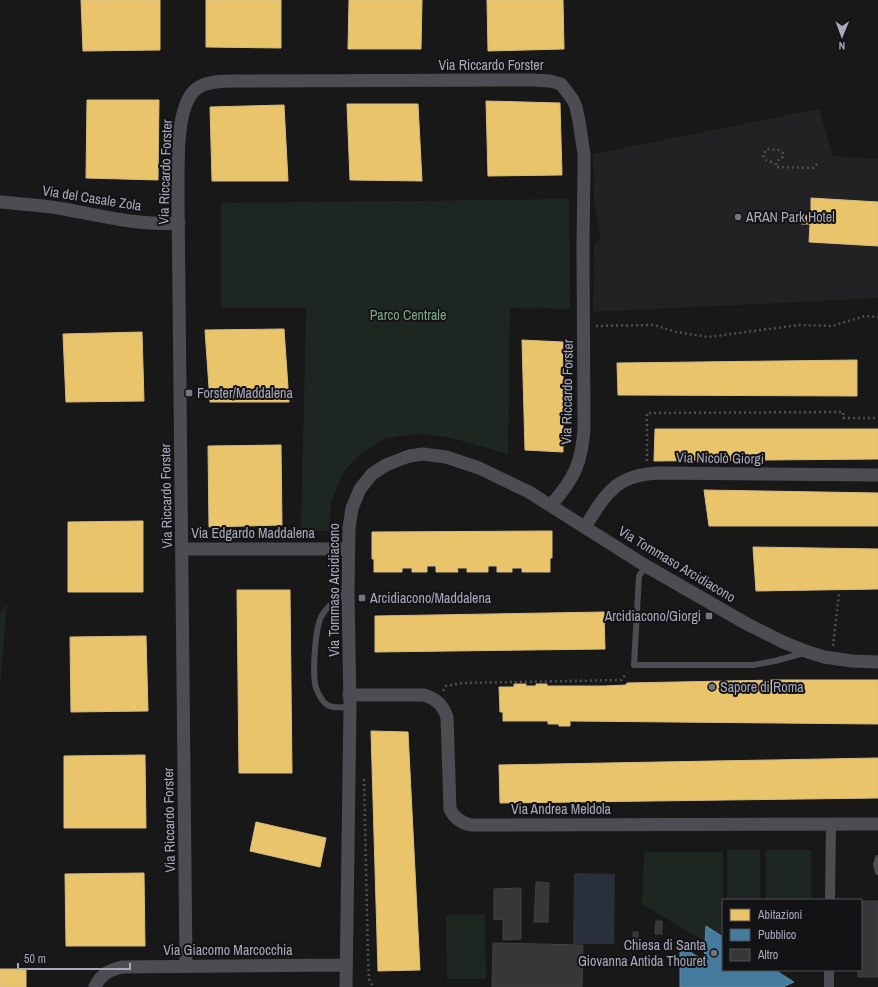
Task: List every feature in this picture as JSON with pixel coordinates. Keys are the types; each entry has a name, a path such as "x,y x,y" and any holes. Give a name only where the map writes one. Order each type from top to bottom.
{"street":[{"name":"Via Riccardo Forster","path":"186,966 179,150 182,117 186,104 192,93 204,85 218,82 243,81 531,80 561,84 576,107 583,145 584,428 582,450 578,466 571,480 551,506"},
{"name":"Via del Casale Zola","path":"0,202 53,208 132,222 179,224"},
{"name":"Via Tommaso Arcidiacono","path":"346,987 350,701 348,549 350,515 354,501 360,489 372,474 393,461 409,456 423,454 438,456 479,468 520,487 646,566 747,624 783,642 808,652 831,658 852,661 878,662"},
{"name":"Via Nicolò Giorgi","path":"585,527 602,500 613,488 629,479 647,474 878,475"},
{"name":"Via Edgardo Maddalena","path":"182,549 348,549"},
{"path":"350,701 424,695 429,696 438,702"},
{"name":"Via Andrea Meldola","path":"438,702 447,716 450,809 455,816 465,824 477,826 878,824"},
{"path":"830,899 831,824"},
{"name":"Via Giacomo Marcocchia","path":"94,987 102,976 116,968 346,965"},
{"path":"829,971 829,987"}],"lane":[{"path":"646,566 639,576 634,665 752,665 775,661 808,652"},
{"path":"348,592 331,604 319,622 315,656 315,677 317,690 325,703 333,707 350,701"},
{"path":"878,858 876,865 878,872"}],"path":[{"path":"772,162 766,161 764,158 767,149 778,150 783,153 783,157 776,162 776,167 813,168 818,163"},
{"path":"584,326 654,325 676,332 708,337 799,325 832,326 865,316 878,317"},
{"path":"647,474 647,413 843,412 843,418 878,418"},
{"path":"831,658 839,593"},
{"path":"438,702 446,686 457,684 621,680 634,665"},
{"path":"364,775 369,979 373,987"}],"shaded area":[{"name":"ARAN Park Hotel","path":"819,109 833,156 878,159 878,298 593,312 594,244 601,238 594,203 593,154"}],"green space":[{"name":"Parco Centrale","path":"569,199 570,309 510,308 508,454 448,437 420,434 386,438 361,453 344,471 331,502 329,531 301,531 306,308 221,308 221,203"},
{"path":"7,604 0,685 0,612"},
{"path":"727,850 760,850 760,899 727,899"},
{"path":"766,850 811,850 811,899 766,899"},
{"path":"644,852 723,852 722,952 642,904"},
{"path":"485,914 486,979 447,979 446,915"}],"water":[{"path":"574,873 615,874 614,944 573,944"}],"building: Abitazioni":[{"path":"81,0 160,0 160,50 83,51"},
{"path":"206,0 281,0 281,48 206,47"},
{"path":"349,0 422,0 421,49 348,49"},
{"path":"487,0 563,0 564,49 488,51"},
{"path":"87,100 159,100 158,180 86,178"},
{"path":"486,101 560,103 562,175 488,176"},
{"path":"347,104 418,104 422,181 350,180"},
{"path":"284,105 288,181 212,181 210,107"},
{"path":"811,198 878,202 878,246 809,242 810,224 801,224 802,215 811,215"},
{"path":"284,329 289,402 210,402 205,330"},
{"path":"142,332 144,401 66,402 63,334"},
{"path":"522,340 563,342 563,452 525,450"},
{"path":"857,360 857,396 618,395 617,363"},
{"path":"655,429 878,429 878,459 654,461"},
{"path":"281,445 282,525 209,527 208,446"},
{"path":"704,490 878,493 878,526 709,526"},
{"path":"143,521 143,592 68,592 68,522"},
{"path":"552,531 552,558 550,558 550,572 522,572 522,568 512,568 512,572 497,572 497,566 488,566 488,572 467,572 467,568 457,568 458,572 436,572 436,566 427,566 427,572 412,572 412,568 402,568 402,572 374,572 374,559 372,559 372,532"},
{"path":"753,547 878,549 878,589 756,591"},
{"path":"237,590 290,590 292,773 239,773"},
{"path":"604,612 605,649 375,652 375,616"},
{"path":"146,636 148,711 71,712 70,637"},
{"path":"776,680 878,680 878,724 570,721 570,726 559,726 559,724 548,724 548,721 503,721 503,712 500,712 499,687 514,687 514,684 526,684 526,686 547,684 547,686 604,686 626,685 627,683"},
{"path":"371,731 408,732 420,970 378,971"},
{"path":"145,755 146,828 64,828 64,756"},
{"path":"878,758 878,798 500,803 499,765"},
{"path":"256,822 326,838 320,867 250,851"},
{"path":"144,873 145,946 66,946 65,874"},
{"path":"0,969 26,969 26,987 0,987"}],"building: Pubblico":[{"name":"Chiesa di Santa Giovanna Antida Thouret","path":"706,926 722,936 722,971 777,971 794,982 783,987 680,987 680,945 704,961"}],"building: Altro":[{"path":"536,882 549,883 548,922 534,922"},
{"path":"521,888 521,939 503,940 503,919 494,920 494,889"},
{"path":"862,901 878,901 878,977 858,977 858,971 862,971"},
{"path":"656,921 662,921 662,934 655,934"},
{"path":"633,932 638,932 638,940 633,940"},
{"path":"493,943 583,945 582,987 492,987"}],"place":[{"name":"ARAN Park Hotel","path":"738,217"},
{"name":"Forster/Maddalena","path":"189,393"},
{"name":"Arcidiacono/Maddalena","path":"362,598"},
{"name":"Arcidiacono/Giorgi","path":"709,616"},
{"name":"Sapore di Roma","path":"712,687"},
{"name":"Chiesa di Santa Giovanna Antida Thouret","path":"714,953"}]}
